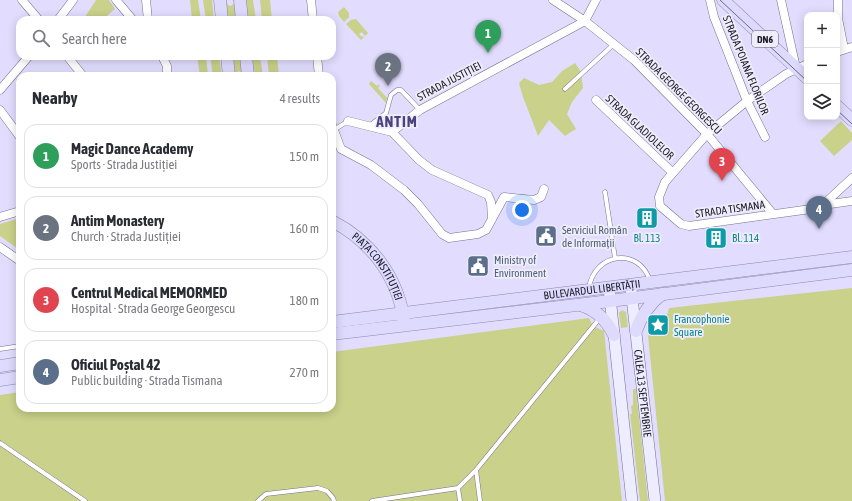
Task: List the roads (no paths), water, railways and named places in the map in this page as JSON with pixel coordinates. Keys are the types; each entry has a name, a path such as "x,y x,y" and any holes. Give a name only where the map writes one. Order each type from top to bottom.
{"main road":[{"path":"220,0 222,16"},
{"path":"240,0 242,16"},
{"name":"DN6","path":"723,0 802,66"},
{"path":"227,60 229,72"},
{"path":"246,60 248,72"},
{"path":"840,109 852,120"},
{"name":"PIAȚA CONSTITUȚIEI","path":"336,223 354,234 377,257 394,284 404,319"},
{"name":"BULEVARDUL LIBERTĂȚII","path":"336,333 404,319 608,288 852,257"},
{"name":"BULEVARDUL LIBERTĂȚII","path":"336,322 404,319 580,305 852,270"},
{"name":"CALEA 13 SEPTEMBRIE","path":"631,285 654,501"},
{"name":"CALEA 13 SEPTEMBRIE","path":"608,288 632,501"},
{"path":"636,331 646,311 662,294"},
{"path":"580,305 593,310 601,316 614,335"},
{"path":"0,366 16,364"},
{"path":"0,380 16,378"}],"street":[{"path":"22,0 35,16"},
{"path":"61,16 73,0"},
{"path":"116,0 130,16"},
{"path":"146,0 148,16"},
{"path":"311,0 313,16"},
{"name":"STRADA GEORGE GEORGESCU","path":"553,0 585,21 634,60 707,134 773,214"},
{"path":"585,21 596,0"},
{"name":"STRADA POIANA FLORILOR","path":"710,0 714,17 747,101 765,137"},
{"path":"781,0 802,66"},
{"path":"838,0 837,11 844,50"},
{"name":"STRADA JUSTIȚIEI","path":"392,132 420,110 585,21"},
{"path":"0,90 26,60"},
{"path":"70,60 80,72"},
{"path":"164,60 167,66 167,72"},
{"path":"317,60 319,72"},
{"name":"STRADA GLADIOLELOR","path":"596,100 673,173 707,134 747,101 786,74 802,66"},
{"path":"0,110 16,131"},
{"path":"348,121 392,132 419,160 432,170 488,195 534,200 540,197 544,189"},
{"path":"336,135 341,149 371,165 404,190 445,236 453,238 478,234 486,230 504,197"},
{"name":"STRADA TISMANA","path":"673,173 663,185 659,202 662,208 681,224 689,226 812,209 823,205 852,201"},
{"name":"STRADA TISMANA","path":"823,205 852,178"},
{"path":"488,195 492,213 491,222"},
{"path":"0,217 16,212"},
{"path":"0,246 16,258"}],"lane":[{"path":"565,89 614,44"},
{"path":"369,127 386,113 391,95 397,90 401,90 420,110"},
{"path":"336,126 348,121"},
{"path":"605,192 615,258"},
{"path":"589,291 590,280 597,269 607,261 615,258 628,259 635,262 646,271 651,282"},
{"path":"372,501 458,488 476,470 601,316"},
{"path":"0,349 16,347"},
{"path":"0,443 85,501"},
{"path":"476,470 480,501"},
{"path":"258,501 266,494 318,488 327,491 334,501"},
{"path":"458,488 460,501"}],"tram line":[{"path":"720,0 804,78"},
{"path":"840,113 852,124"}],"place":[{"name":"Magic Dance Academy","path":"488,53"},
{"name":"Antim Monastery","path":"388,86"},
{"name":"Centrul Medical MEMORMED","path":"722,181"},
{"name":"Bl. 113","path":"647,218"},
{"name":"Oficiul Poștal 42","path":"819,229"},
{"name":"Serviciul Român de Informații","path":"546,236"},
{"name":"Bl. 114","path":"716,238"},
{"name":"Ministry of Environment","path":"478,266"},
{"name":"Francophonie Square","path":"658,325"}],"district":[{"name":"ANTIM","path":"397,121"}]}
